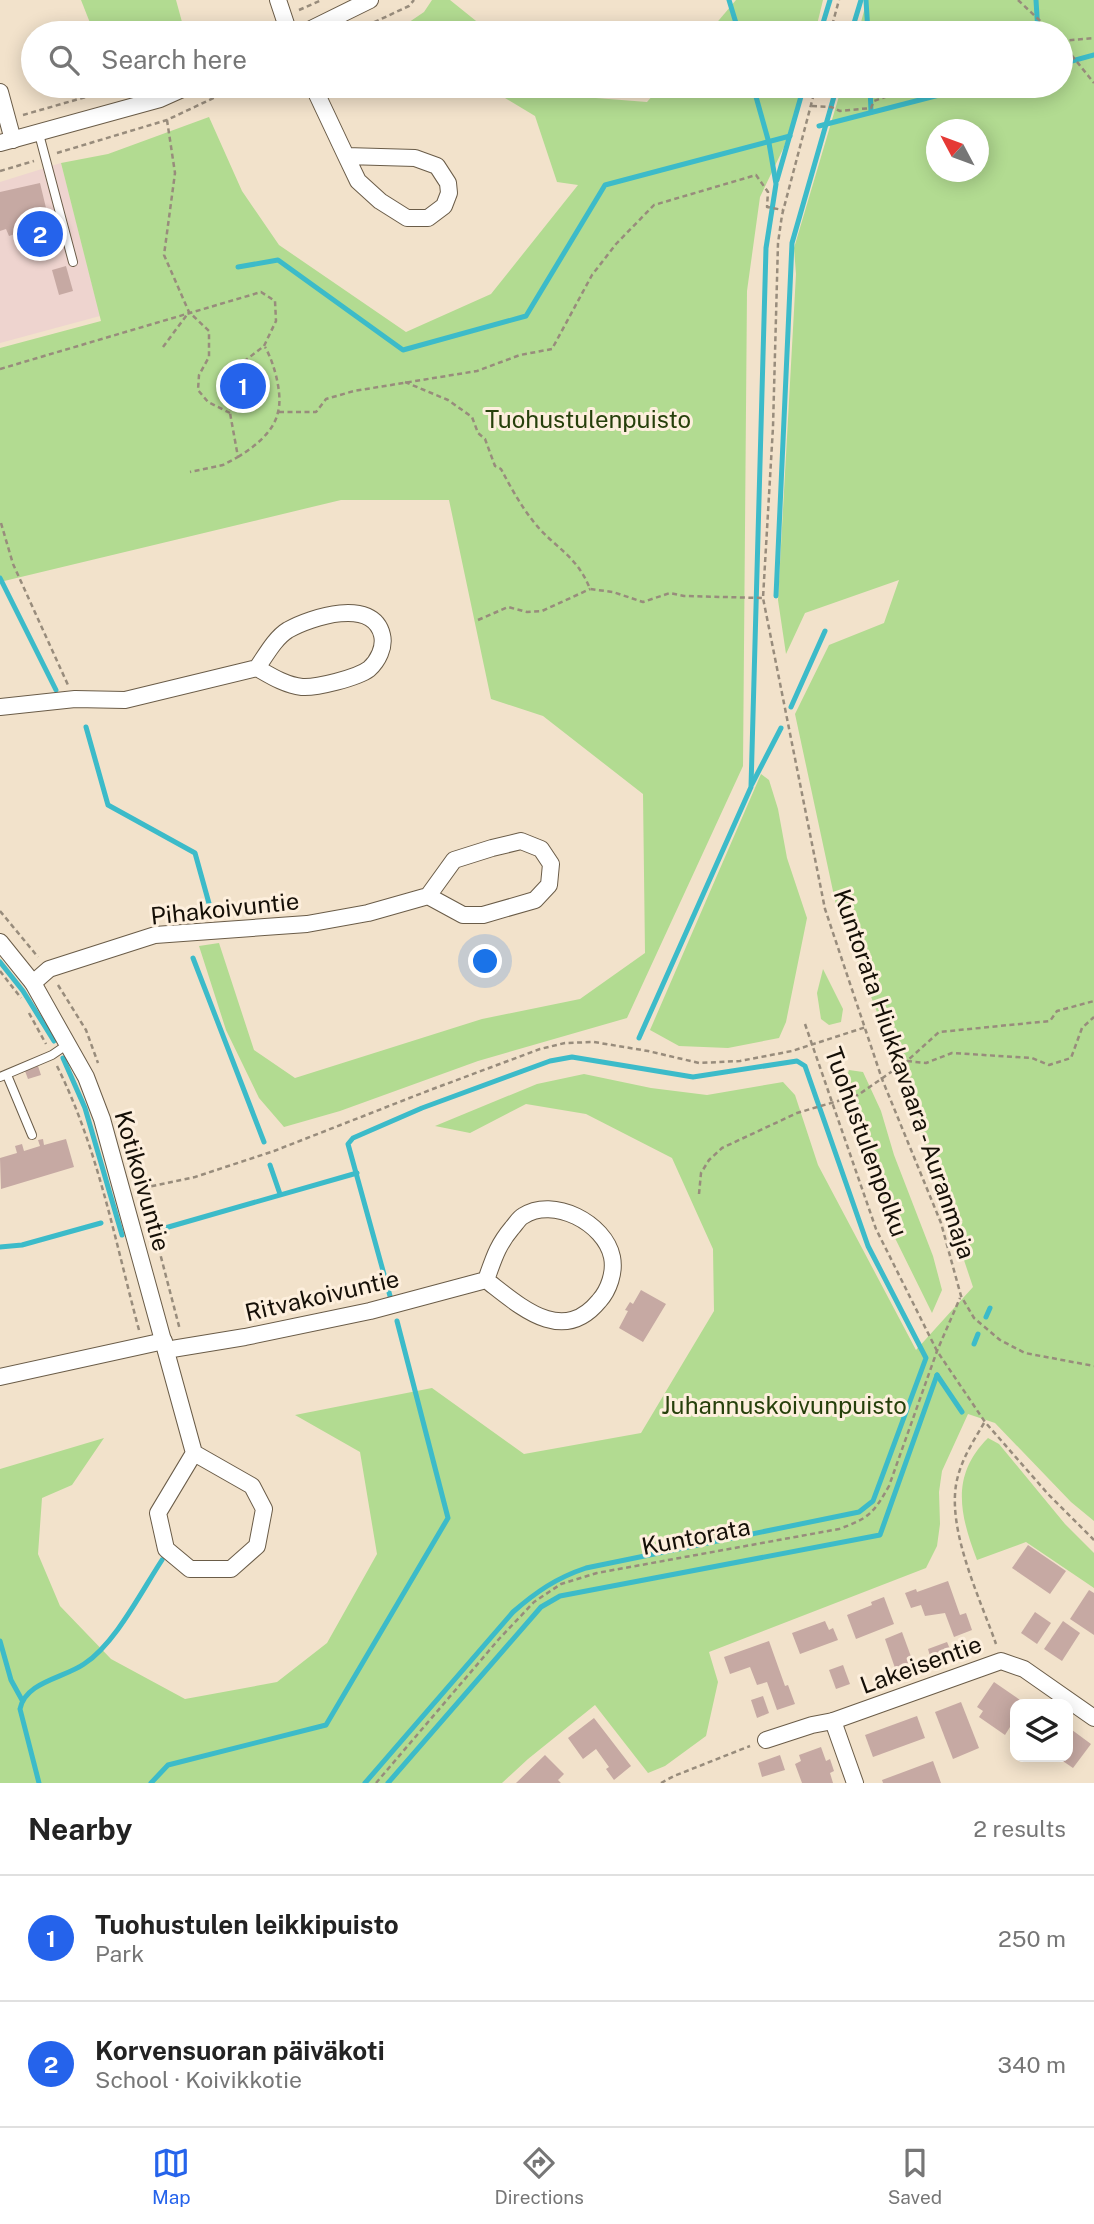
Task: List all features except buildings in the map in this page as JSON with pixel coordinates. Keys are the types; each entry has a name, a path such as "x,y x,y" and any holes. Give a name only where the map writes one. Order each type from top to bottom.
{"street":[{"path":"278,0 285,21"},
{"path":"327,21 370,0"},
{"path":"0,92 7,120 6,141 162,98"},
{"path":"319,98 346,156 358,181 380,201 407,218 428,218 444,206 449,193 448,183 437,166 415,158 346,156"},
{"path":"0,707 75,699 125,700 257,668 286,631 324,616 351,612 365,615 378,625 383,637 382,650 369,669 340,680 303,687 281,682 257,668"},
{"path":"521,841 541,849 551,864 549,885 535,900 483,915 463,915 428,897 454,860 492,848 521,841"},
{"name":"Pihakoivuntie","path":"33,983 49,969 155,935 307,924 368,914 428,897"},
{"name":"Kotikoivuntie","path":"0,942 33,983 86,1077 102,1119 194,1454"},
{"path":"551,1208 583,1219 602,1236 612,1258 609,1290 589,1314 560,1323 529,1312 486,1280 499,1244 523,1216 551,1208"},
{"name":"Ritvakoivuntie","path":"0,1377 143,1346 245,1337 370,1311 486,1280"},
{"path":"194,1454 252,1486 264,1509 257,1546 231,1569 190,1569 166,1549 158,1513 194,1454"},
{"name":"Lakeisentie","path":"766,1740 833,1721 1001,1661 1024,1670 1094,1718"},
{"path":"833,1721 855,1783"}],"lane":[{"path":"39,134 73,262"},
{"path":"32,1135 3,1076 52,1055 68,1044"}],"path":[{"path":"377,21 409,6 414,0"},
{"path":"833,21 839,0"},
{"path":"1018,0 1040,21"},
{"path":"1073,41 1094,38"},
{"path":"1073,57 1094,83"},
{"path":"7,120 83,98"},
{"path":"0,171 167,120 214,98"},
{"name":"Kuntorata Hiukkavaara - Auranmaja","path":"813,98 781,210 773,427 761,597 825,909 882,1079 941,1223 961,1296 974,1318 1000,1340 1026,1353 1094,1366"},
{"path":"811,106 831,107 840,111 871,108 874,101 882,98"},
{"path":"167,120 175,173 164,255 189,312 209,331 209,357 199,374 198,390 208,402 230,413"},
{"path":"278,412 316,412 326,399 404,381 477,371 520,355 552,349 592,275 616,244 654,205 756,175 768,191 767,207 781,210"},
{"path":"0,369 261,292 275,301 276,321 264,346 242,363 230,413 238,457"},
{"path":"163,347 189,312"},
{"path":"190,472 223,465 253,447 267,433 278,412 277,383 272,359 264,346"},
{"path":"404,381 448,400 472,417 478,433 485,439 495,466 501,469 534,522 569,554 590,589"},
{"path":"1,523 13,564 75,699"},
{"path":"478,620 508,607 527,612 542,611 590,589 613,592 643,602 670,593 684,596 761,597"},
{"path":"0,971 21,998"},
{"path":"699,1195 701,1173 709,1160 722,1148 797,1113 858,1095 907,1061 939,1032 1050,1021 1057,1012 1094,1001"},
{"path":"27,1009 72,1097 86,1135 143,1346"},
{"path":"907,1061 926,1063 952,1053 1032,1058 1049,1065 1071,1058 1082,1028 1094,1017"},
{"name":"Tuohustulenpolku","path":"805,1024 876,1229 937,1351 985,1422 1048,1494 1094,1539"},
{"path":"143,1188 195,1177 274,1151 442,1085 540,1049 565,1043 594,1042 698,1063 740,1061 813,1045 866,1027"},
{"name":"Kuntorata","path":"376,1783 499,1639 534,1602 561,1584 597,1573 839,1529 864,1520 878,1505 889,1486 937,1351 961,1296"},
{"path":"985,1422 967,1451 957,1478 954,1512 961,1543 1001,1661"},
{"path":"661,1783 766,1740"}],"shaded area":[{"path":"61,163 100,316 0,343 0,182"}],"green space":[{"path":"81,0 176,0 182,21 89,21"},
{"path":"432,0 450,0 476,21 411,21 424,12"},
{"path":"736,0 823,0 818,21 718,21"},
{"name":"Juhannuskoivunpuisto","path":"867,0 1094,0 1094,1521 1071,1502 995,1423 968,1414 942,1471 937,1546 926,1568 709,1652 718,1682 706,1736 665,1766 648,1773 595,1705 502,1783 0,1783 0,1469 104,1438 72,1485 42,1498 38,1554 60,1606 111,1659 185,1699 277,1682 327,1643 377,1554 360,1452 295,1415 432,1388 524,1454 641,1433 714,1311 713,1249 672,1158 586,1114 526,1104 470,1133 435,1126 537,1084 584,1074 651,1088 707,1095 783,1082 795,1095 818,1165 916,1350 973,1287 909,1096 836,905 795,714 829,645 884,623 899,580 805,613 786,654 778,600 796,274 794,248 838,98 1073,98 1073,21 861,21"},
{"name":"Tuohustulenpuisto","path":"505,98 596,98 647,102 650,98 799,98 784,147 760,197 747,291 743,766 627,1018 478,1061 340,1111 284,1127 259,1098 226,1030 199,946 219,943 254,1050 295,1078 482,1019 580,999 645,953 643,794 543,716 491,699 449,500 341,500 0,582 0,348 101,321 61,163 108,154 209,117 242,191 279,245 406,332 491,294 578,185 557,182 535,116"},
{"path":"761,774 769,780 778,809 787,858 807,918 786,1022 779,1038 728,1048 679,1046 650,1030"},
{"path":"823,969 843,1009 841,1022 829,1025 821,1019 817,993"},
{"path":"849,1070 863,1072 881,1111 894,1155 933,1256 942,1290 932,1313 894,1236 876,1177 848,1121 843,1088"},
{"path":"988,1438 999,1444 1065,1524 1094,1553 1094,1588 1026,1542 977,1560 963,1512 963,1481 976,1452"}],"waterway":[{"path":"729,0 735,21"},
{"path":"824,21 830,0"},
{"path":"855,21 861,0"},
{"path":"866,0 867,21"},
{"path":"1036,0 1037,21"},
{"path":"1073,61 1094,55"},
{"path":"639,1038 751,787 766,248 776,184 769,143 756,98"},
{"path":"777,180 801,98"},
{"path":"776,596 792,243 834,98"},
{"path":"870,98 871,112"},
{"path":"819,126 928,98"},
{"path":"238,267 278,260 403,350 526,316 605,185 790,136"},
{"path":"0,578 56,690"},
{"path":"791,707 825,631"},
{"path":"86,727 108,805 195,853 210,907"},
{"path":"752,784 781,728"},
{"path":"193,958 264,1142"},
{"path":"0,962 23,991 54,1041"},
{"path":"365,1783 513,1612 556,1581 586,1568 859,1512 873,1501 926,1358 868,1246 805,1066 797,1061 693,1077 572,1057 550,1061 422,1108 353,1138 348,1144 390,1296"},
{"path":"63,1058 85,1108 122,1235"},
{"path":"270,1165 280,1194"},
{"path":"165,1228 357,1173"},
{"path":"0,1247 22,1245 101,1223"},
{"path":"986,1317 990,1308"},
{"path":"151,1783 168,1765 326,1725 448,1518 397,1321"},
{"path":"974,1344 978,1334"},
{"path":"937,1375 962,1412"},
{"path":"388,1783 541,1607 560,1596 880,1535 937,1375"},
{"path":"39,1783 20,1709 23,1700 37,1687 84,1664 106,1644 162,1560"},
{"path":"0,1641 11,1680 22,1700"}],"place":[{"name":"Korvensuoran päiväkoti","path":"40,234"},
{"name":"Tuohustulen leikkipuisto","path":"243,386"}]}
